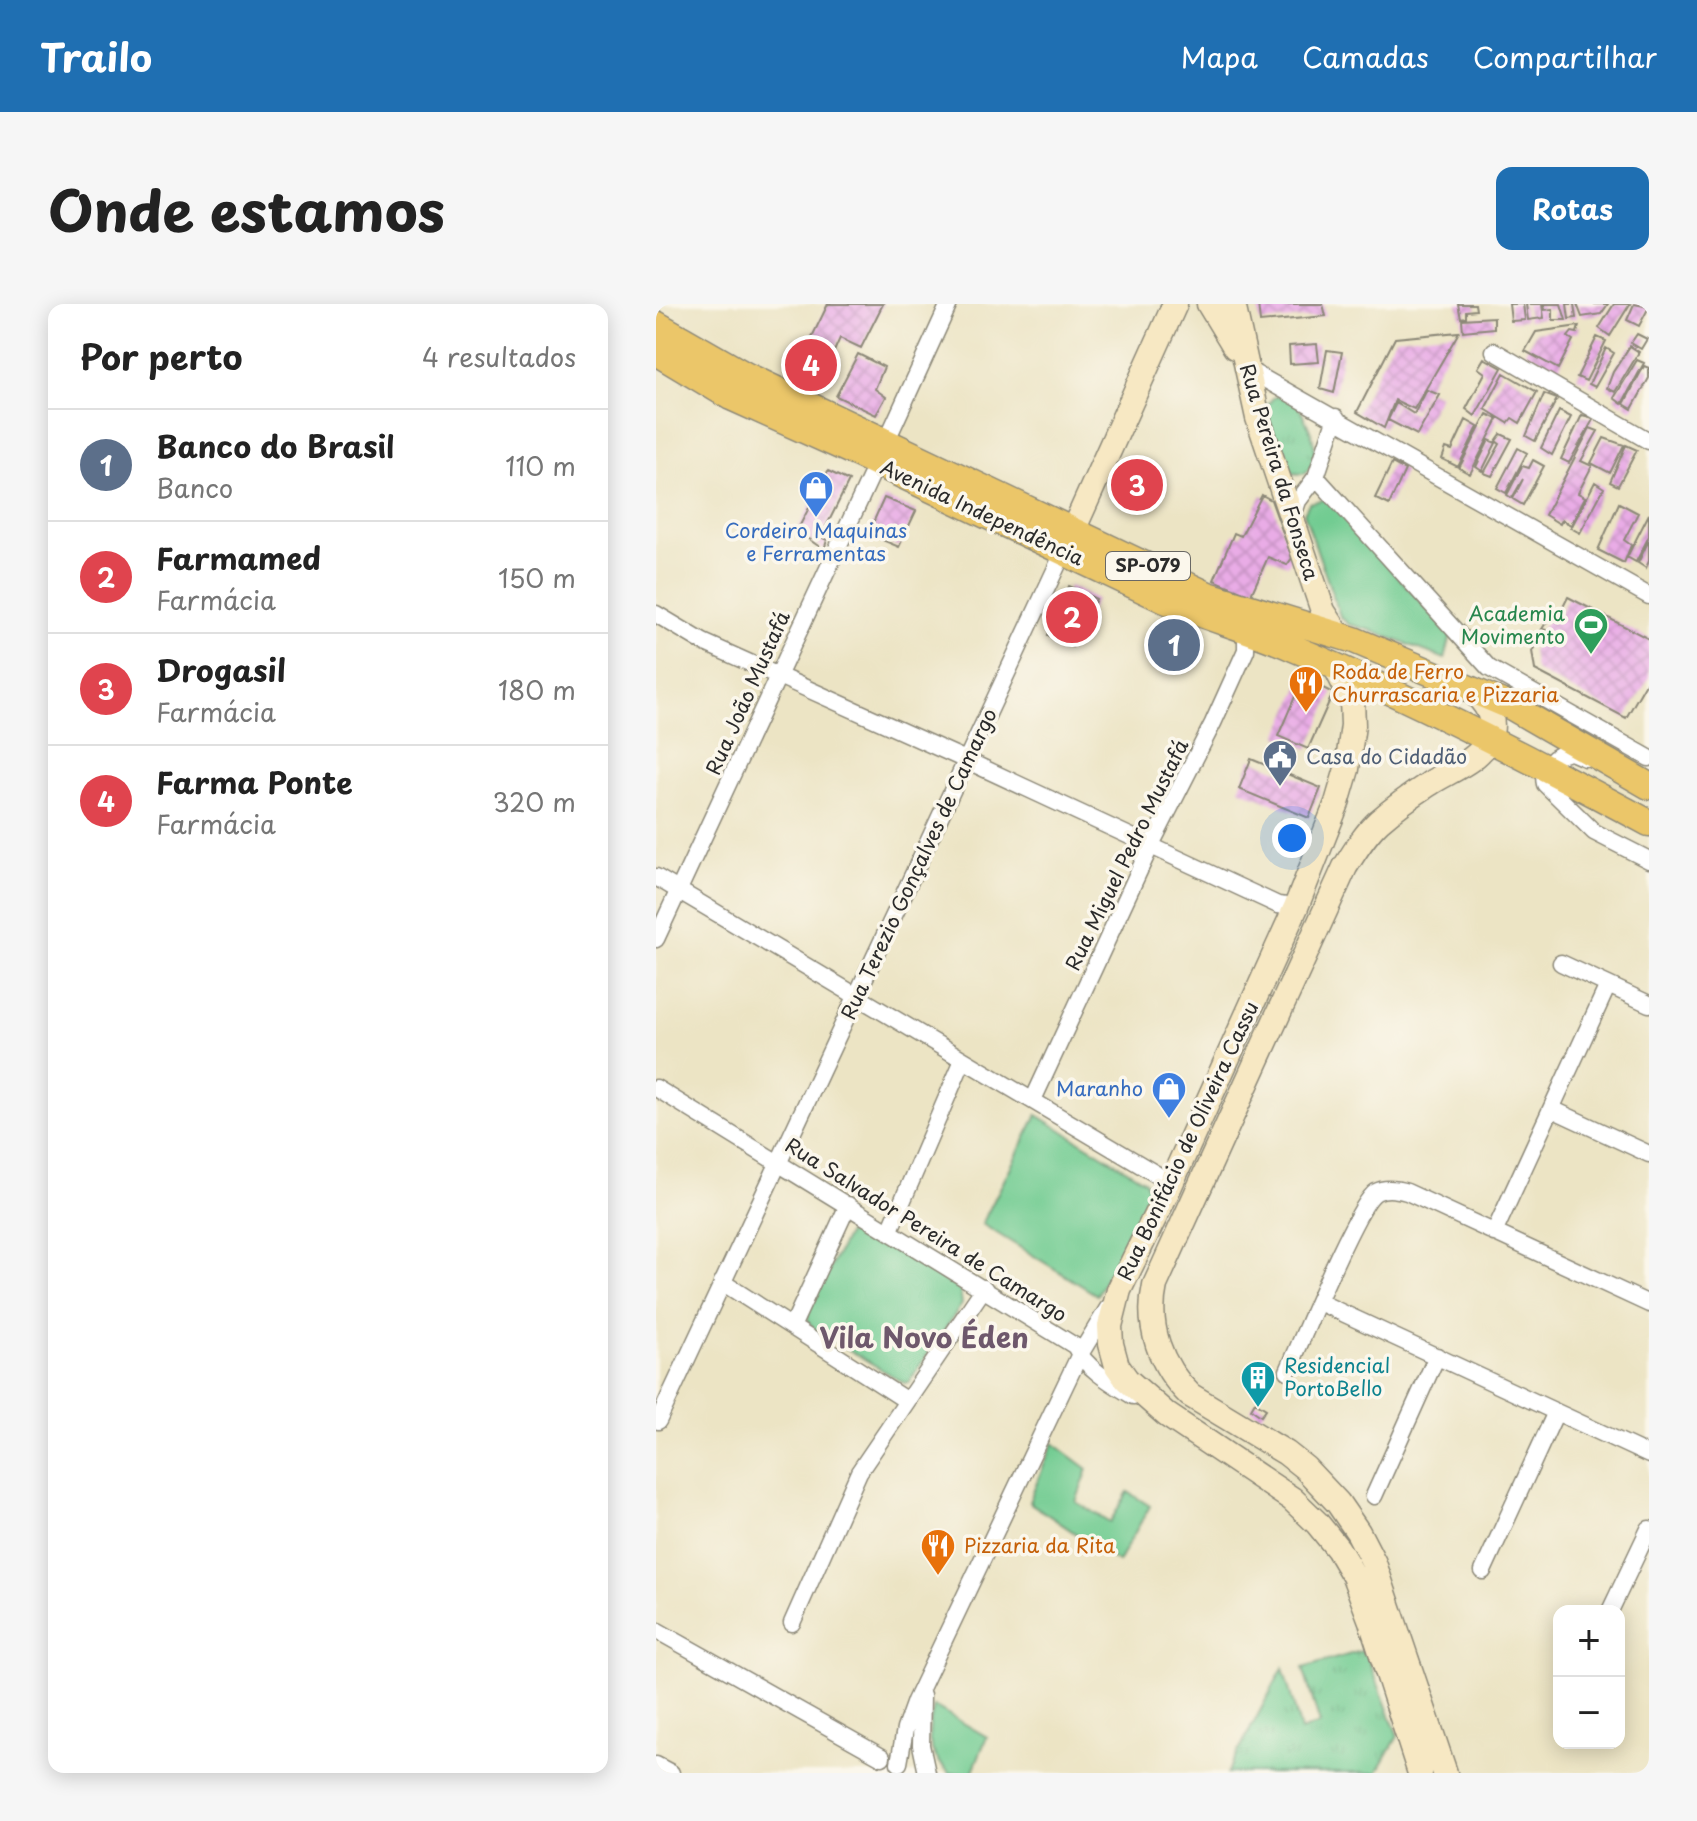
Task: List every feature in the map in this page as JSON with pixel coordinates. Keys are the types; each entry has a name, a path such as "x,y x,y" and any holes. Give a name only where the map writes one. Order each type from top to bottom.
{"main road":[{"path":"1209,304 1245,365"},
{"name":"Rua Pereira da Fonseca","path":"1233,304 1258,418 1323,611 1338,634"},
{"name":"Rua Terezio Gonçalves de Camargo","path":"1069,541 1176,305"},
{"name":"Avenida Independência","path":"656,324 881,452 1069,541 1208,595 1338,634 1512,707 1647,775"},
{"name":"Avenida Independência","path":"656,352 731,397 881,452 882,457 890,457 938,477 962,478 1180,606 1335,666 1489,739 1649,823"},
{"name":"Rua Bonifácio de Oliveira Cassu","path":"1119,1290 1296,907 1337,803 1351,750 1352,700 1335,666"},
{"path":"1469,688 1490,712 1489,739"},
{"name":"Rua Bonifácio de Oliveira Cassu","path":"1445,1773 1374,1563 1358,1532 1338,1503 1305,1468 1264,1438 1190,1395 1170,1373 1157,1343 1152,1304 1155,1285 1333,893 1358,845 1378,822 1428,784 1477,753 1489,739"},
{"path":"1296,907 1333,893"},
{"path":"1162,1270 1163,1253 1177,1211 1176,1194 1171,1183"},
{"path":"1119,1290 1110,1326 1111,1344 1117,1366 1127,1380 1167,1415 1292,1499 1338,1549 1354,1576 1371,1621 1420,1773"},
{"path":"1197,1435 1214,1435 1237,1448 1252,1446 1264,1438"}],"street":[{"name":"Rua João Mustafá","path":"656,939 949,304"},
{"path":"1494,351 1649,441"},
{"path":"1245,365 1649,596"},
{"path":"1293,516 1298,501 1316,477 1336,417"},
{"path":"1316,477 1489,668 1647,775"},
{"name":"Rua Terezio Gonçalves de Camargo","path":"658,1421 1069,541"},
{"path":"656,614 703,642 1278,905 1296,907"},
{"name":"Rua Miguel Pedro Mustafá","path":"1033,1100 1151,845 1246,650 1246,637 1240,628"},
{"path":"1647,775 1622,780 1571,752 1557,756 1546,768 1545,784 1594,832 1649,860"},
{"path":"656,877 1171,1183"},
{"path":"1561,963 1649,1004"},
{"path":"1494,1233 1608,985"},
{"path":"890,1230 963,1060"},
{"name":"Rua Salvador Pereira de Camargo","path":"656,1088 1075,1346 1079,1356 1109,1381 1167,1415"},
{"path":"1552,1109 1649,1154"},
{"path":"1288,1371 1358,1215 1376,1192 1393,1188 1649,1304"},
{"path":"792,1327 848,1205"},
{"path":"722,1282 907,1401"},
{"path":"792,1623 859,1472 984,1288"},
{"name":"Rua Bonifácio de Oliveira Cassu","path":"904,1768 905,1729 922,1688 1079,1356 1119,1290"},
{"path":"1319,1302 1649,1455"},
{"path":"1374,1496 1437,1356"},
{"path":"1483,1571 1556,1412"},
{"path":"1613,1605 1649,1529"},
{"path":"656,1630 904,1768"},
{"name":"Rua Bonifácio de Oliveira Cassu","path":"904,1768 921,1745 922,1688"},
{"path":"656,1765 671,1773"}],"green space":[{"path":"1278,396 1295,400 1313,438 1314,458 1304,474 1286,473 1265,408"},
{"path":"1325,499 1451,635 1445,659 1348,624 1340,616 1304,513 1309,503"},
{"path":"1037,1115 1145,1181 1149,1194 1097,1295 982,1224"},
{"path":"855,1226 960,1290 962,1304 909,1382 904,1383 808,1322 808,1311 850,1229"},
{"path":"1053,1443 1088,1469 1076,1502 1110,1522 1128,1492 1150,1506 1118,1562 1029,1502"},
{"path":"1365,1650 1398,1736 1377,1773 1227,1773 1283,1668 1301,1731 1320,1724 1303,1668"},
{"path":"934,1706 987,1737 972,1773 950,1773 936,1758 929,1734"}],"building":[{"path":"828,304 883,304 861,348 840,338 832,356 809,343"},
{"path":"1258,304 1323,304 1326,316 1260,322"},
{"path":"1458,304 1475,304 1476,310 1466,311 1466,317 1461,318"},
{"path":"1509,304 1523,304 1525,320 1511,321"},
{"path":"1526,304 1542,304 1544,318 1528,320"},
{"path":"1544,304 1561,304 1566,320 1553,320 1553,309 1545,310"},
{"path":"1567,304 1574,304 1576,318 1569,319"},
{"path":"1577,304 1608,304 1601,314 1582,317"},
{"path":"1614,304 1630,304 1610,336 1599,328"},
{"path":"1634,304 1649,307 1639,326 1627,320"},
{"path":"1494,317 1494,328 1463,331 1462,319"},
{"path":"1579,326 1577,333 1572,332 1568,337 1573,340 1558,369 1525,351 1536,332"},
{"path":"1459,332 1414,409 1395,400 1384,428 1357,412 1395,338"},
{"path":"1637,334 1647,339 1641,349 1631,343"},
{"path":"1597,337 1606,341 1586,381 1577,377"},
{"path":"1317,344 1319,362 1290,364 1289,346"},
{"path":"807,345 828,356 814,384 793,373"},
{"path":"1630,346 1639,352 1615,392 1607,388 1613,372"},
{"path":"1606,348 1614,353 1595,387 1589,384"},
{"path":"1327,350 1342,352 1334,393 1320,389"},
{"path":"858,354 884,367 875,389 886,397 876,415 836,396"},
{"path":"1484,358 1502,368 1475,416 1466,409 1485,373 1478,368"},
{"path":"1637,360 1644,363 1622,404 1614,398"},
{"path":"1644,366 1649,368 1649,378 1632,409 1624,404"},
{"path":"1504,373 1537,392 1520,423 1512,418 1508,423 1485,409"},
{"path":"1427,390 1440,395 1417,435 1388,420 1396,403 1414,414"},
{"path":"1544,394 1557,399 1535,441 1526,436"},
{"path":"1559,411 1571,417 1552,455 1541,448"},
{"path":"1487,414 1498,419 1470,474 1459,468"},
{"path":"1582,415 1594,418 1569,463 1561,459"},
{"path":"1466,420 1478,427 1458,467 1442,459 1446,448 1452,450"},
{"path":"1590,428 1598,431 1581,461 1592,466 1578,493 1585,497 1571,525 1562,520 1560,524 1545,515"},
{"path":"1501,434 1512,439 1492,476 1484,473 1500,444 1496,441"},
{"path":"1604,438 1624,445 1610,473 1591,463"},
{"path":"1489,440 1496,443 1482,471 1476,467"},
{"path":"1626,445 1637,450 1618,486 1610,482"},
{"path":"1518,448 1527,453 1506,493 1497,488"},
{"path":"1533,460 1544,466 1523,505 1513,499 1523,479 1512,498 1507,495 1522,466 1529,468"},
{"path":"1392,463 1405,470 1389,505 1375,498"},
{"path":"1128,464 1158,478 1145,505 1116,492"},
{"name":"Cordeiro Maquinas e Ferramentas","path":"828,471 849,481 821,537 827,540 824,550 797,531"},
{"path":"1595,482 1604,488 1580,533 1571,528"},
{"path":"1262,495 1271,500 1292,558 1287,565 1268,557 1251,595 1214,580 1234,533 1241,536"},
{"path":"884,498 916,511 899,547 868,534"},
{"path":"1619,503 1638,513 1624,540 1631,545 1624,563 1598,550"},
{"path":"1649,514 1649,536 1636,562 1627,557"},
{"path":"1649,540 1649,561 1646,568 1638,563"},
{"path":"1069,586 1096,599 1072,647 1048,635"},
{"name":"Academia Movimento","path":"1568,597 1649,639 1649,678 1626,718 1535,670 1532,651 1546,630 1542,629 1549,618 1556,621"},
{"name":"Roda de Ferro Churrascaria e Pizzaria","path":"1303,678 1333,693 1308,749 1278,736"},
{"name":"Casa do Cidadão","path":"1251,759 1321,788 1309,818 1239,789"},
{"name":"Residencial PortoBello","path":"1255,1402 1266,1409 1261,1416 1251,1409"}],"place":[{"name":"Farma Ponte","path":"811,365"},
{"name":"Drogasil","path":"1137,485"},
{"name":"Cordeiro Maquinas e Ferramentas","path":"816,519"},
{"name":"Farmamed","path":"1072,617"},
{"name":"Banco do Brasil","path":"1174,645"},
{"name":"Academia Movimento","path":"1591,656"},
{"name":"Roda de Ferro Churrascaria e Pizzaria","path":"1306,714"},
{"name":"Casa do Cidadão","path":"1280,788"},
{"name":"Maranho","path":"1169,1120"},
{"name":"Residencial PortoBello","path":"1258,1409"},
{"name":"Pizzaria da Rita","path":"938,1577"}],"district":[{"name":"Vila Novo Éden","path":"924,1338"}]}
